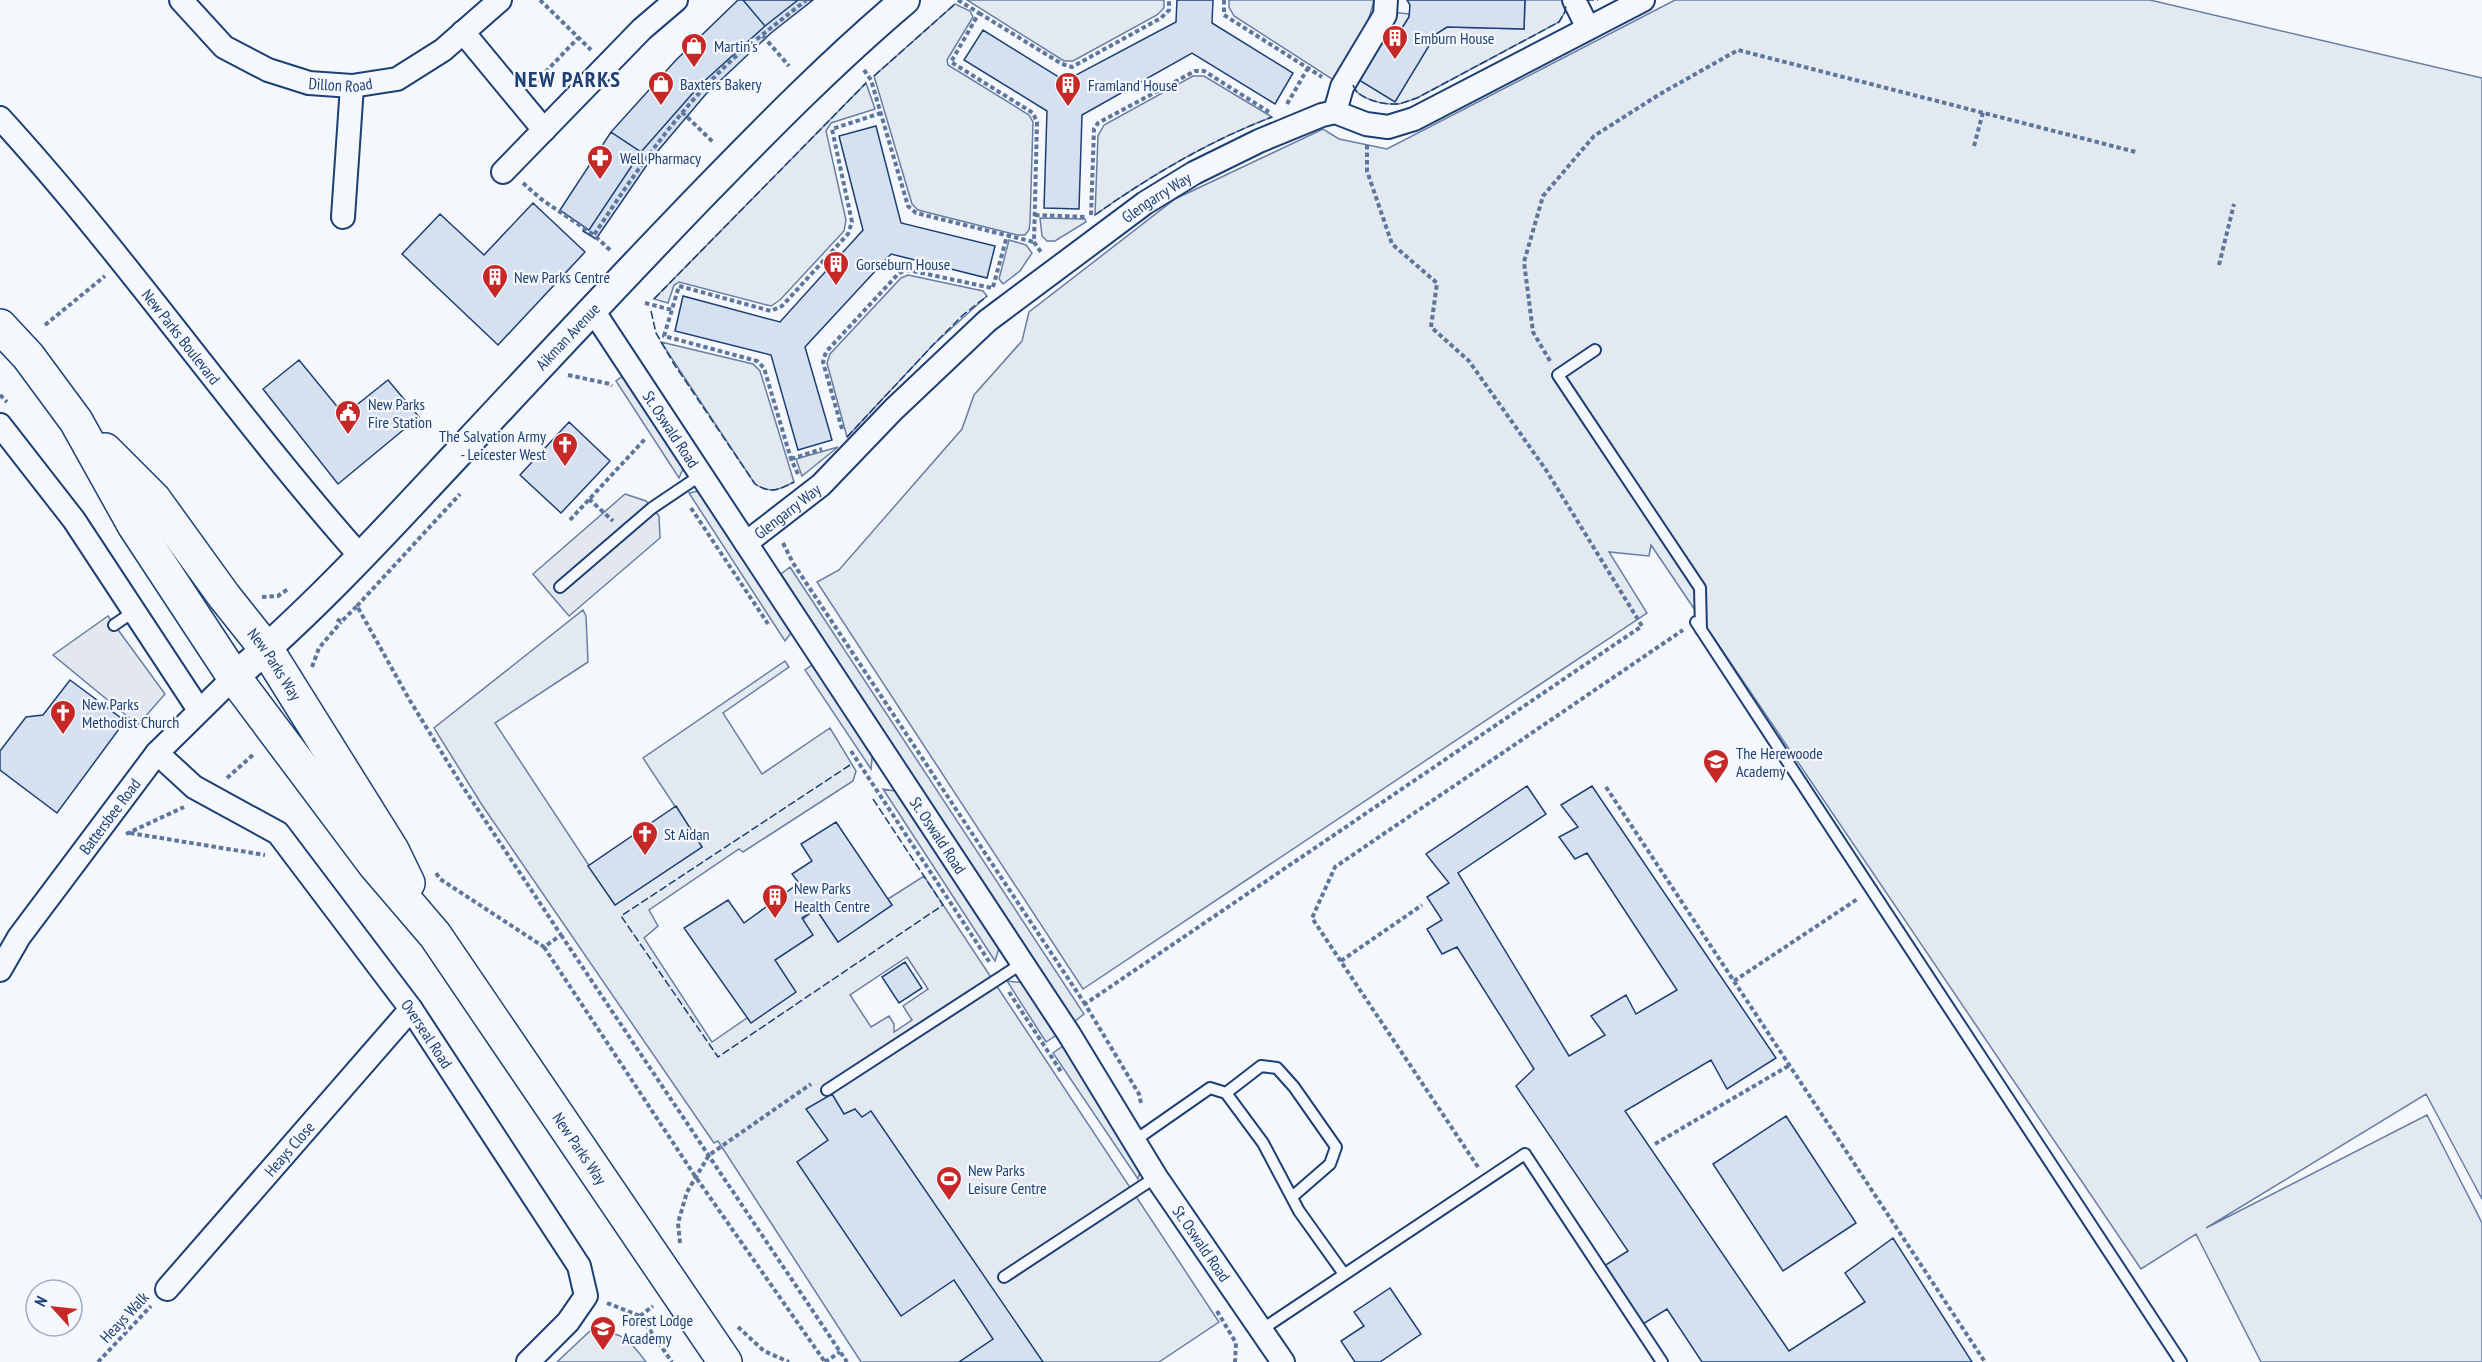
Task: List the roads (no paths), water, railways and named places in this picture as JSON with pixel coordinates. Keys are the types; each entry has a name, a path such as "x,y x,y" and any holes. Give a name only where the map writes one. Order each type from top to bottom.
{"highway":[{"name":"New Parks Way","path":"0,326 28,356 76,421 134,525 234,677 280,735 375,865 435,935 725,1362"},
{"name":"New Parks Way","path":"76,421 154,499 224,596 267,650 392,850 435,935"}],"street":[{"name":"Dillon Road","path":"181,0 224,47 260,66 309,83 352,86 397,80 443,50 500,0"},
{"path":"505,170 606,66 676,0"},
{"name":"Aikman Avenue","path":"234,677 267,650 361,557 592,309 794,101 847,50 905,0"},
{"path":"1386,0 1385,15 1342,87 1335,112 1366,124 1388,127 1414,119 1643,0"},
{"path":"1574,0 1587,28"},
{"path":"463,32 544,130"},
{"path":"343,217 352,86"},
{"name":"Glengarry Way","path":"746,543 821,485 894,409 987,321 1053,269 1145,203 1194,174 1259,141 1322,115 1335,112"},
{"name":"New Parks Boulevard","path":"0,118 58,182 308,496 361,557"},
{"name":"St. Oswald Road","path":"592,309 1021,964 1140,1136 1156,1177 1283,1362"},
{"path":"0,425 74,520 199,710"},
{"name":"Battersbee Road","path":"0,970 19,937 157,753 234,677"},
{"name":"Overseal Road","path":"157,753 194,787 278,833 411,1009 579,1266 586,1296 568,1322 528,1362"},
{"name":"Heays Close","path":"167,1289 411,1009"}],"lane":[{"path":"1596,350 1558,375 1700,588 1699,626 2181,1362"},
{"path":"560,587 624,532 701,475"},
{"path":"114,625 133,612"},
{"path":"827,1090 1021,964"},
{"path":"1226,1094 1261,1066 1277,1068 1294,1087 1336,1147 1330,1164 1292,1197"},
{"path":"1140,1136 1210,1088 1226,1094 1263,1143 1292,1197 1344,1274"},
{"path":"1261,1330 1525,1154 1662,1362"},
{"path":"1004,1277 1156,1177"}],"place":[{"name":"Emburn House","path":"1395,61"},
{"name":"Martin's","path":"694,69"},
{"name":"Baxters Bakery","path":"661,107"},
{"name":"Framland House","path":"1068,108"},
{"name":"Well Pharmacy","path":"600,181"},
{"name":"Gorseburn House","path":"836,287"},
{"name":"New Parks Centre","path":"495,300"},
{"name":"New Parks Fire Station","path":"348,436"},
{"name":"The Salvation Army - Leicester West","path":"565,468"},
{"name":"New Parks Methodist Church","path":"63,736"},
{"name":"The Herewoode Academy","path":"1716,785"},
{"name":"St Aidan","path":"645,857"},
{"name":"New Parks Health Centre","path":"775,920"},
{"name":"New Parks Leisure Centre","path":"949,1202"},
{"name":"Forest Lodge Academy","path":"603,1352"}],"district":[{"name":"NEW PARKS","path":"568,79"}]}
